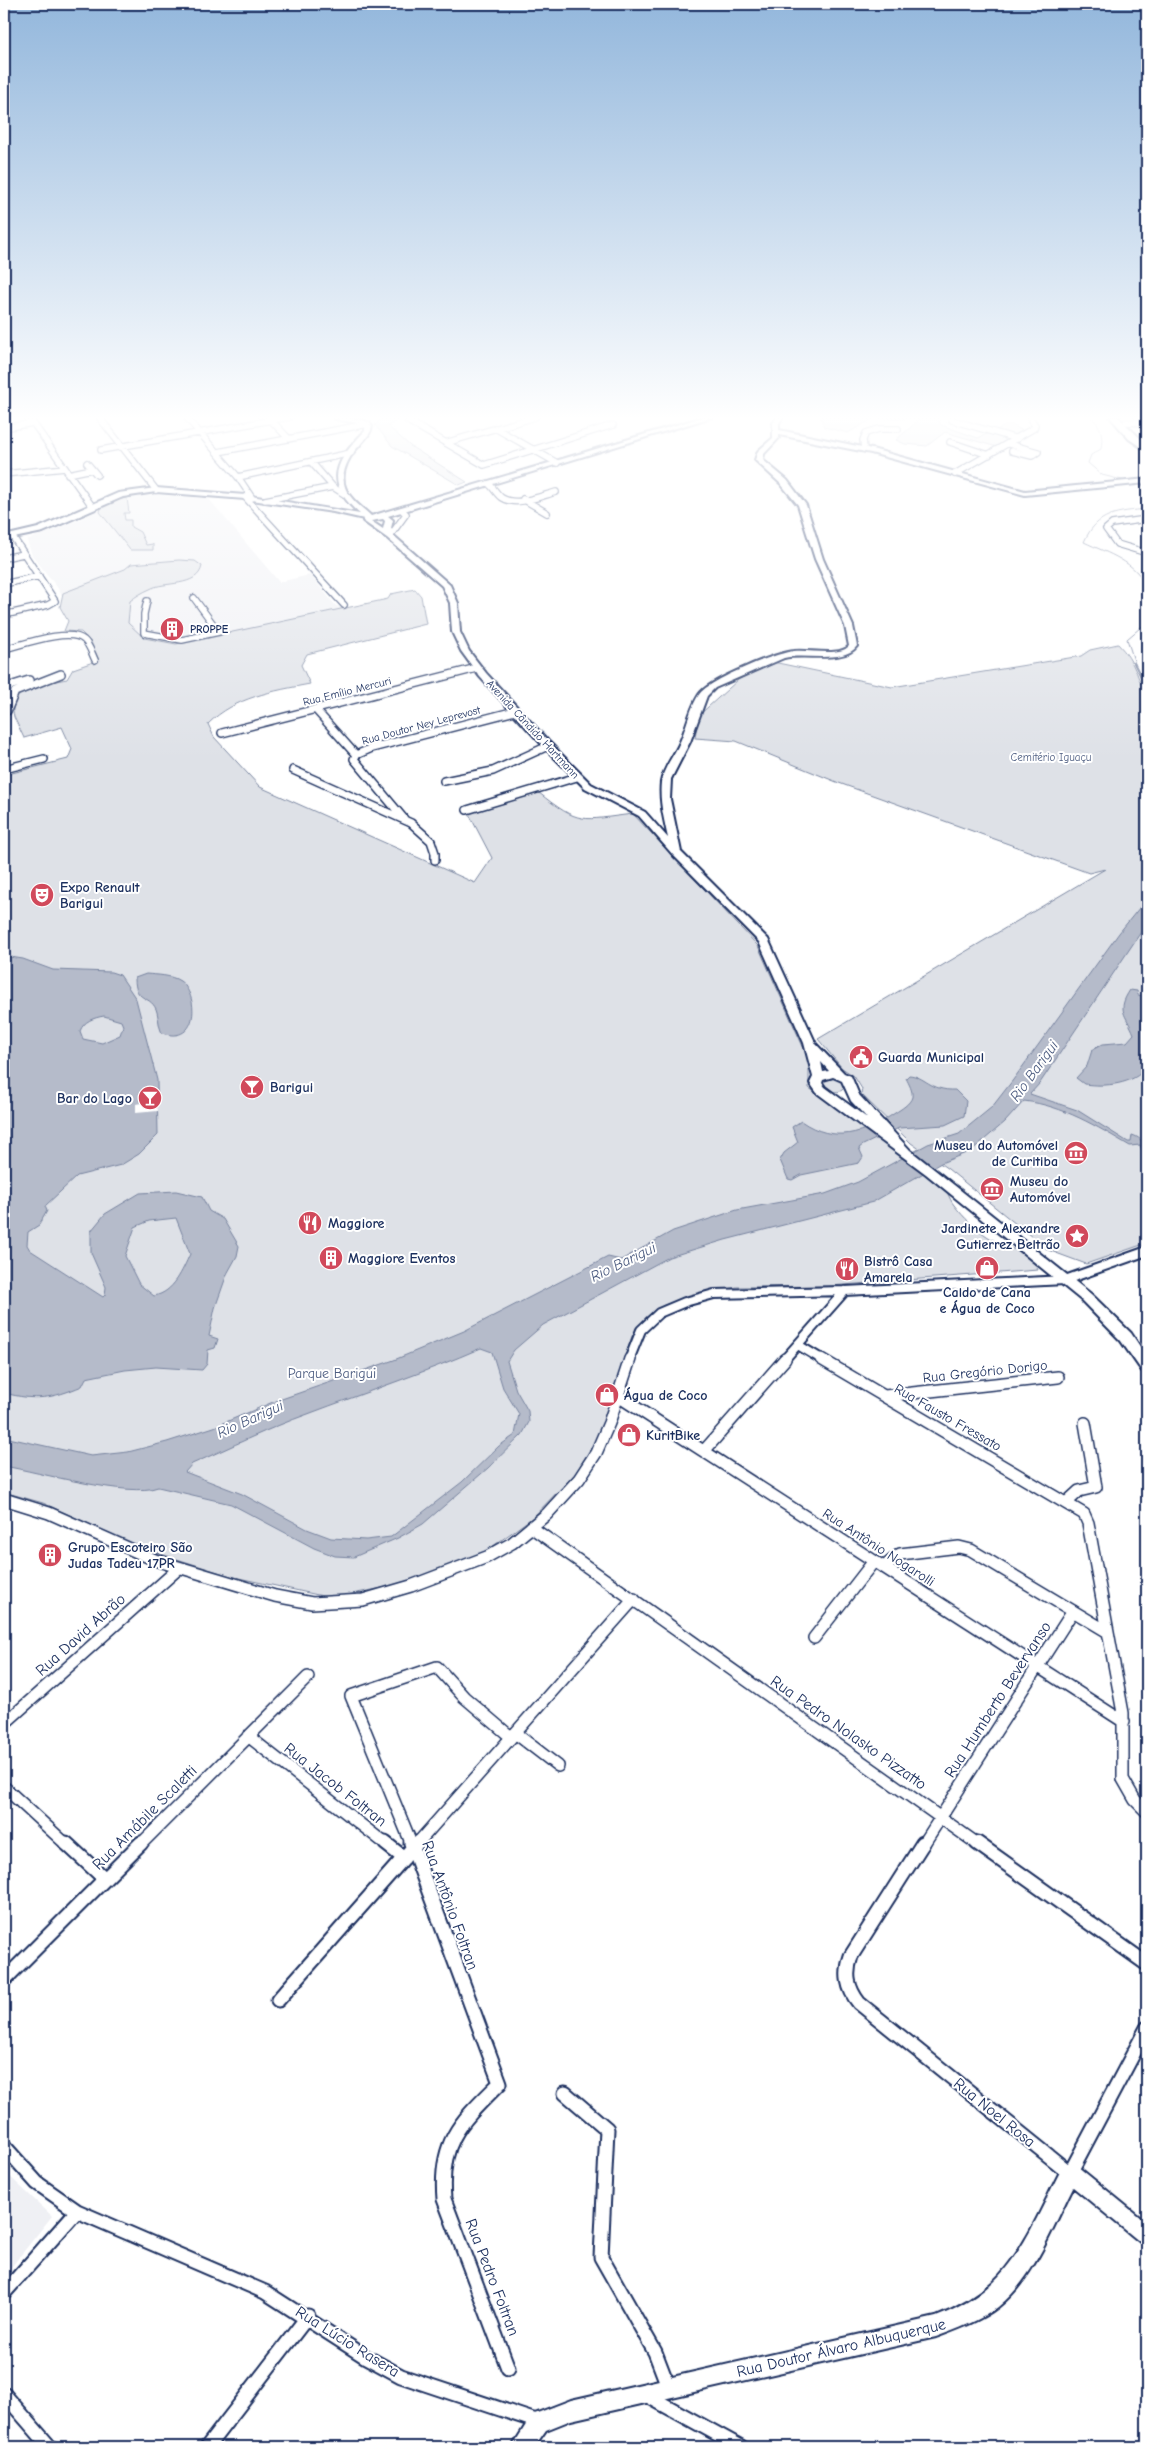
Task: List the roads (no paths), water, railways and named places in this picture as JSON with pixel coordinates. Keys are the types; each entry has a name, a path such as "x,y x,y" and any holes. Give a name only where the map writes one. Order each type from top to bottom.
{"main road":[{"path":"4,538 35,531"},
{"name":"Avenida Cândido Hartmann","path":"385,531 446,584 454,603 455,626 458,638 477,668 515,711 577,777 594,790 638,810 676,853 767,946 810,1043 819,1077"},
{"path":"389,531 390,536"},
{"path":"676,853 665,799 666,779 685,742 703,695 712,686 781,656 795,653 838,654 849,651 852,646 849,626 819,559 810,531"},
{"name":"Avenida Cândido Hartmann","path":"810,1043 839,1074"},
{"path":"869,1120 849,1088 847,1079 839,1074 828,1073 819,1077 816,1084 825,1093 869,1120 906,1153 1100,1310 1143,1356 1147,1368"},
{"path":"825,1093 839,1094 849,1088"},
{"name":"Rua Noel Rosa","path":"1070,2173 1147,2235"},
{"name":"Rua Doutor Álvaro Albuquerque","path":"642,2392 936,2327 974,2311 1005,2287 1020,2266 1070,2173"},
{"path":"522,2447 538,2422 571,2410 642,2392"}],"street":[{"path":"279,531 344,605"},
{"path":"390,536 393,531"},
{"path":"1107,531 1119,544 1134,551 1147,553"},
{"path":"4,615 48,605 55,601 13,537"},
{"path":"4,558 24,554"},
{"path":"4,584 39,576"},
{"path":"147,602 144,614 144,633 182,640 219,632 194,598"},
{"path":"4,649 68,634 80,637 95,660"},
{"name":"Rua Emílio Mercuri","path":"222,734 477,668"},
{"path":"5,711 15,692 22,688 62,676 58,674 10,686 6,692 6,697 10,701"},
{"path":"315,709 356,755"},
{"name":"Rua Doutor Ney Leprevost","path":"405,820 354,759 356,755 372,748 515,711"},
{"path":"444,781 494,771 548,746"},
{"path":"4,770 44,759"},
{"path":"293,770 405,820 422,830 433,842 436,854 435,860"},
{"path":"467,810 577,777"},
{"path":"370,804 387,797"},
{"path":"4,1499 51,1512 146,1556 178,1568 295,1601 330,1604 387,1594 469,1565 499,1550 531,1527 584,1472 604,1438 641,1330 649,1320 672,1307 699,1297 729,1292 845,1291 1065,1280 1147,1251"},
{"path":"704,1451 845,1291"},
{"name":"Rua Fausto Fressato","path":"798,1345 1067,1502 1084,1514 1088,1523 1108,1632"},
{"name":"Rua Gregório Dorigo","path":"885,1396 1058,1377"},
{"name":"Rua Antônio Nogarolli","path":"618,1396 1124,1722"},
{"path":"1067,1502 1079,1491 1096,1487 1085,1423"},
{"name":"Rua Pedro Nolasko Pizzatto","path":"531,1527 1147,1964"},
{"path":"884,1568 900,1554 963,1548 971,1550 1108,1632 1124,1722 1123,1779 1135,1800 1147,1812"},
{"path":"814,1638 874,1561"},
{"name":"Rua David Abrão","path":"4,1724 178,1568"},
{"path":"278,2000 634,1599"},
{"name":"Rua Humberto Bevervanso","path":"847,1985 847,1965 851,1956 1073,1611"},
{"name":"Rua Antônio Foltran","path":"444,2198 442,2165 446,2147 453,2132 500,2083 413,1848 351,1696 437,1667 464,1697 513,1735"},
{"name":"Rua Amábile Scaletti","path":"4,1980 308,1677"},
{"path":"513,1735 558,1766"},
{"name":"Rua Jacob Foltran","path":"248,1736 404,1858"},
{"path":"4,1787 105,1879"},
{"name":"Rua Noel Rosa","path":"847,1985 859,2003 1070,2173"},
{"name":"Rua Doutor Álvaro Albuquerque","path":"1070,2173 1147,2028"},
{"path":"565,2094 607,2129 601,2257 655,2352 668,2386"},
{"name":"Rua Lúcio Rasera","path":"4,2146 31,2180 49,2194 77,2211 265,2292 308,2316 362,2353 401,2376 509,2410 538,2422"},
{"name":"Rua Pedro Foltran","path":"444,2198 508,2368"},
{"path":"4,2293 77,2211"},
{"path":"208,2447 308,2316"},
{"path":"642,2392 741,2447"},
{"path":"4,2394 50,2447"}],"water":[{"name":"Rio Barigui","path":"1147,882 1147,923 1040,1083 1030,1094 1077,1110 1128,1142 1131,1142 1132,1135 1137,1137 1145,1146 1147,1163 1140,1145 1130,1146 1092,1124 1053,1107 1024,1101 1005,1122 971,1151 941,1163 873,1202 725,1240 669,1257 543,1325 514,1350 507,1361 516,1390 528,1411 529,1422 522,1435 488,1468 423,1524 398,1538 354,1557 335,1556 314,1548 231,1504 158,1487 145,1490 106,1487 4,1466 4,1437 91,1456 128,1452 214,1427 273,1402 394,1360 464,1331 608,1257 621,1260 673,1231 737,1210 825,1194 858,1182 928,1144 959,1134 992,1107 1140,907 1146,894","holes":["481,1348 492,1352 503,1388 519,1414 515,1435 499,1446 462,1482 391,1537 366,1540 331,1538 307,1529 242,1494 185,1472 192,1464 293,1419 417,1374"]},
{"path":"4,956 23,959 53,970 111,972 120,975 136,999 157,1080 158,1135 139,1154 121,1165 77,1176 45,1206 47,1211 39,1225 28,1232 27,1245 30,1250 103,1297 106,1287 91,1253 91,1231 105,1214 140,1193 176,1191 202,1197 209,1211 223,1219 239,1246 237,1256 227,1274 215,1308 209,1336 218,1339 215,1348 208,1350 207,1364 202,1370 156,1367 125,1370 86,1378 82,1386 52,1396 35,1398 4,1393","holes":["104,1016 121,1021 123,1026 120,1035 102,1043 83,1039 80,1031 86,1022","176,1218 190,1254 172,1285 161,1294 154,1296 139,1284 125,1256 135,1227 149,1221"]},
{"path":"146,974 172,978 180,981 186,988 191,996 193,1007 189,1026 184,1032 174,1035 162,1033 156,1009 150,1001 137,991 135,978"},
{"path":"1130,990 1137,991 1138,995 1143,996 1147,1004 1147,1067 1134,1078 1126,1081 1109,1085 1084,1084 1076,1078 1087,1066 1092,1050 1103,1044 1127,1042 1134,1034 1123,1008"},
{"path":"909,1075 940,1088 955,1090 966,1101 964,1116 945,1125 899,1128 859,1148 863,1157 859,1163 801,1175 792,1180 788,1179 780,1160 784,1153 798,1142 792,1127 801,1121 825,1132 849,1134 872,1126 895,1113 909,1102 912,1092 906,1078"}],"waterway":[{"path":"1090,531 1084,542 1128,564 1142,578 1147,587"},
{"path":"1135,664 1127,639 1147,622"},
{"path":"1134,663 1147,688"}],"place":[{"name":"PROPPE","path":"172,629"},
{"name":"Expo Renault Barigui","path":"42,895"},
{"name":"Guarda Municipal","path":"861,1057"},
{"name":"Barigui","path":"252,1087"},
{"name":"Bar do Lago","path":"150,1098"},
{"name":"Museu do Automóvel de Curitiba","path":"1076,1153"},
{"name":"Museu do Automóvel","path":"992,1189"},
{"name":"Maggiore","path":"310,1223"},
{"name":"Jardinete Alexandre Gutierrez Beltrão","path":"1077,1236"},
{"name":"Maggiore Eventos","path":"331,1258"},
{"name":"Caldo de Cana e Água de Coco","path":"987,1268"},
{"name":"Bistrô Casa Amarela","path":"847,1269"},
{"name":"Água de Coco","path":"607,1395"},
{"name":"KuritBike","path":"629,1435"},
{"name":"Grupo Escoteiro São Judas Tadeu 17PR","path":"50,1555"}],"park label":[{"name":"Cemitério Iguaçu","path":"1051,757"},
{"name":"Parque Barigui","path":"332,1373"}]}
